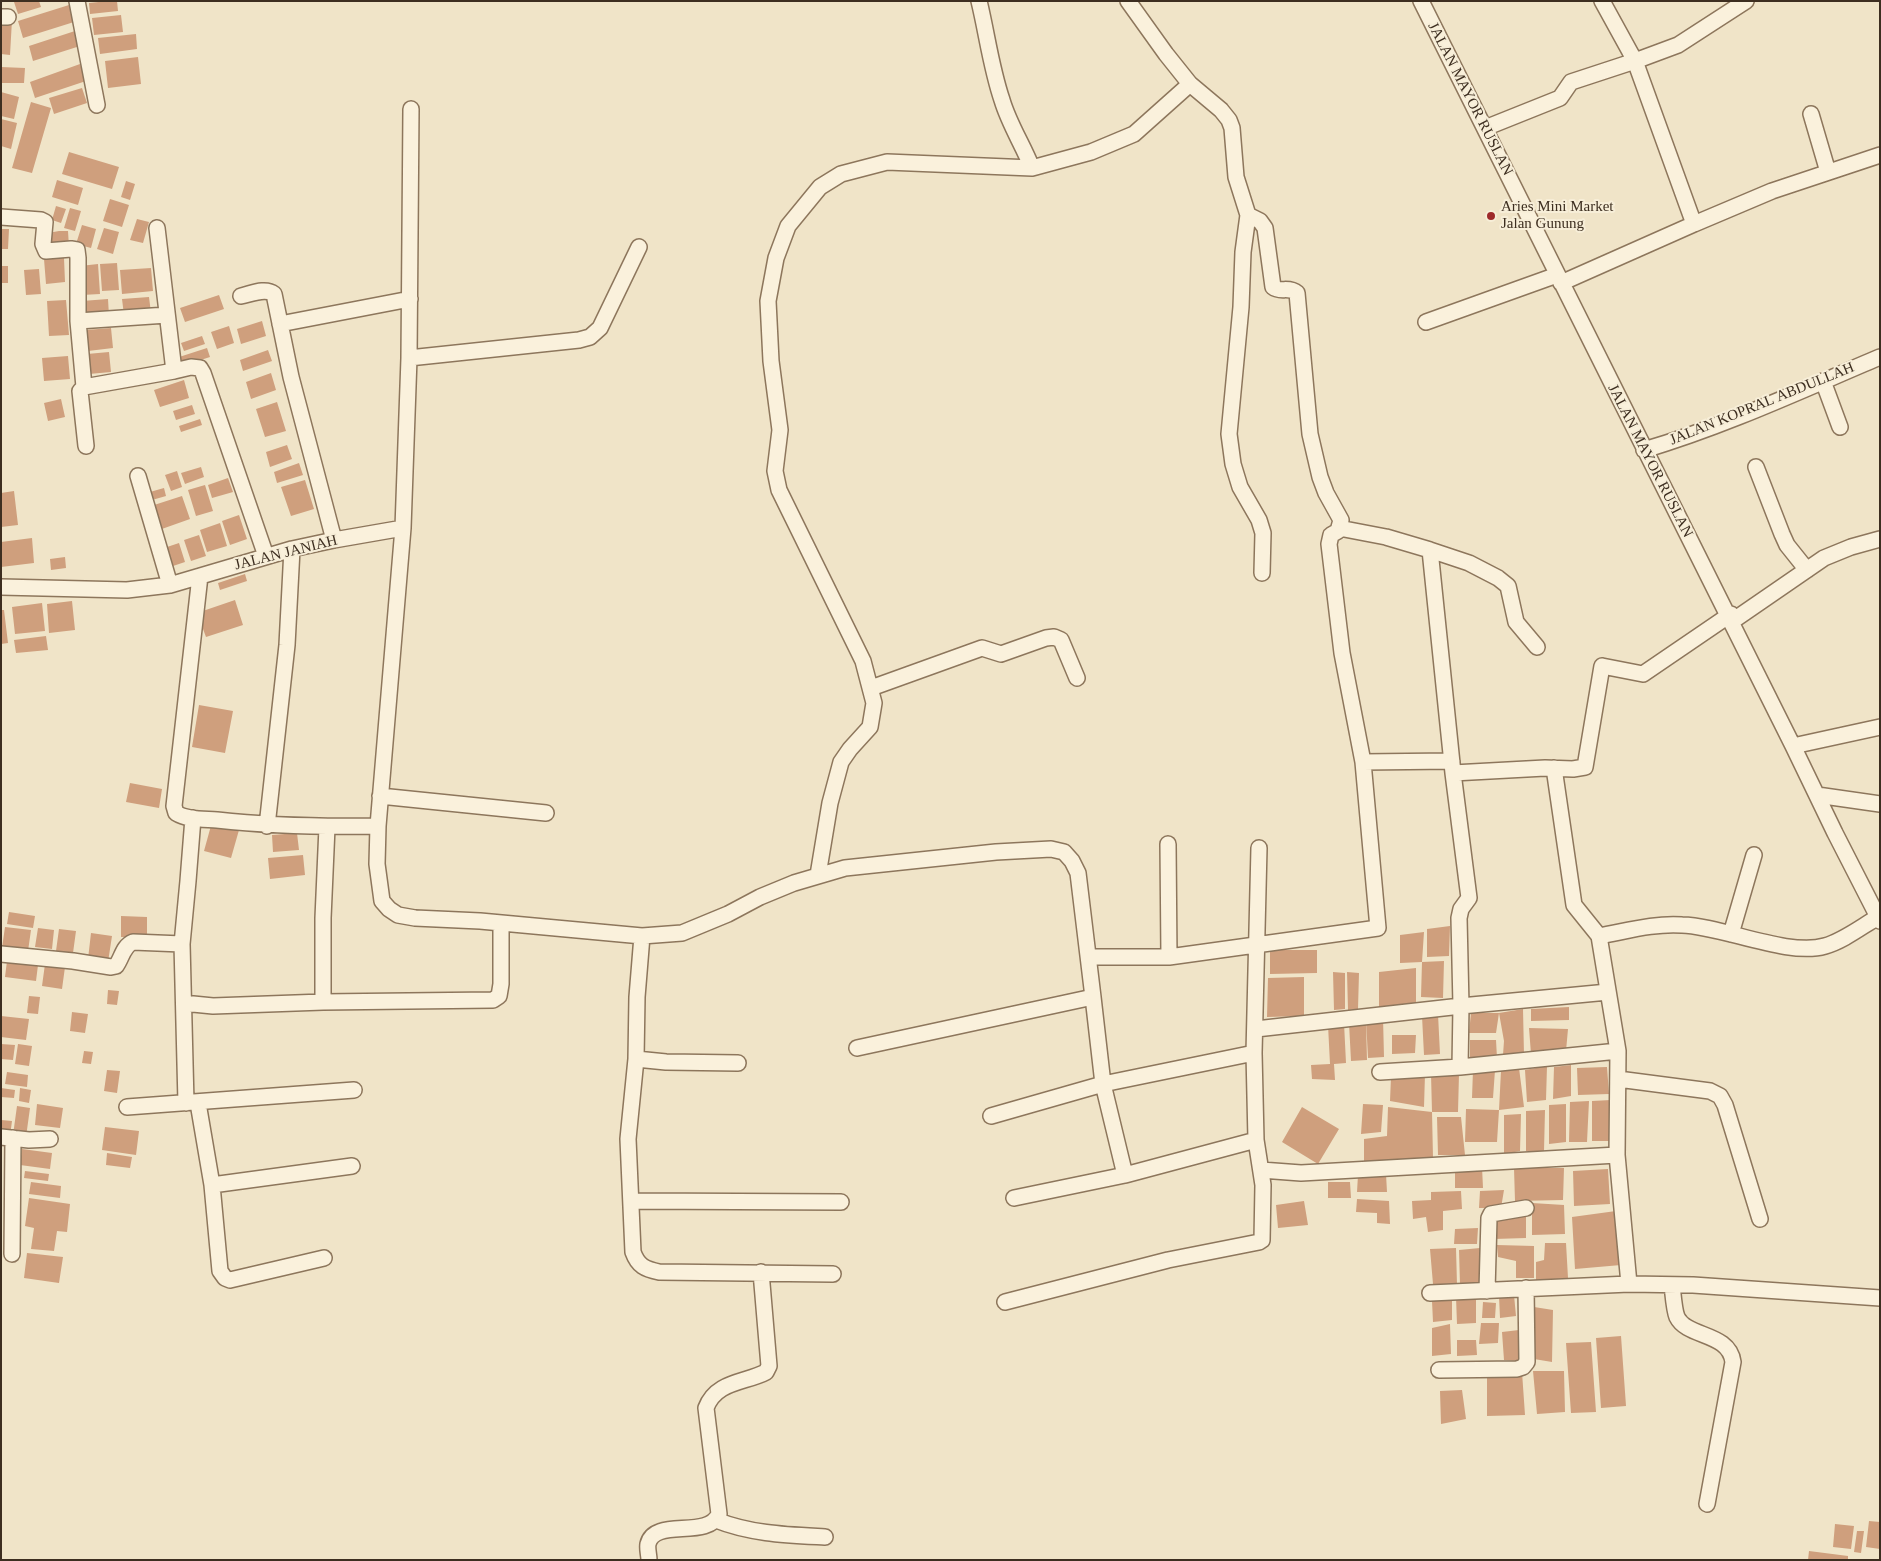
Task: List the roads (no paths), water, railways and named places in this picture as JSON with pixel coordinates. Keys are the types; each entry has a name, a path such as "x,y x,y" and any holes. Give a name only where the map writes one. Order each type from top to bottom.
{"street":[{"path":"77,1 96,105"},
{"path":"979,1 1002,102 1013,130 1032,168"},
{"path":"1128,1 1190,84 1221,110 1229,120 1232,128 1236,177 1248,215 1228,434 1233,464 1240,488 1259,520 1263,533 1262,573"},
{"name":"JALAN MAYOR RUSLAN","path":"1421,1 1644,450 1731,618 1835,833 1879,919"},
{"path":"1602,1 1635,61 1694,224"},
{"path":"1485,128 1560,98 1571,82 1678,45 1746,1"},
{"path":"818,875 830,803 842,762 850,749 870,727 874,703 864,661 779,490 776,471 780,430 771,361 768,301 776,258 788,226 820,187 841,174 887,162 1032,168 1091,152 1134,134 1190,84"},
{"path":"411,109 409,358 403,528 378,826 377,864 382,900 389,909 398,915 415,918 501,923 642,936 682,933 728,914 760,896 818,875 845,868 996,852 1057,850 1064,852 1072,861 1078,873 1103,1084 1124,1175"},
{"path":"1811,114 1828,172"},
{"path":"1426,322 1559,279 1772,190 1880,155"},
{"path":"1089,957 1169,957 1378,928 1363,762 1342,653 1329,544 1331,535 1339,528 1341,520 1326,493 1320,477 1310,434 1297,293 1290,289 1277,290 1273,286 1265,228 1260,220 1248,215"},
{"path":"1,217 45,222 43,244 46,251 77,250 78,320 84,388"},
{"path":"157,228 174,371"},
{"path":"409,358 579,340 590,337 600,328 639,247"},
{"path":"242,296 264,290 271,291 274,294 291,377 334,540"},
{"path":"280,324 410,299"},
{"path":"78,320 167,315"},
{"name":"JALAN KOPRAL ABDULLAH","path":"1644,450 1728,421 1880,357"},
{"path":"86,446 80,390 191,367 200,368 266,556"},
{"path":"1823,381 1840,427"},
{"path":"1756,467 1787,545 1807,570"},
{"path":"138,476 170,585"},
{"name":"JALAN JANIAH","path":"1,587 127,590 170,585 292,549 403,528"},
{"path":"1339,528 1386,537 1430,550 1469,563 1505,582 1510,593 1516,622 1537,647"},
{"path":"1363,762 1452,767 1585,768 1602,666 1643,674 1824,558 1851,547 1880,539"},
{"path":"267,826 288,645 292,549"},
{"path":"1430,550 1452,767 1469,898 1461,909 1458,918 1461,1006 1460,1066"},
{"path":"200,576 174,806 176,813 180,816 192,818 267,826 378,826"},
{"path":"871,688 982,648 1002,654 1046,638 1061,640 1077,678"},
{"path":"1793,746 1880,727"},
{"path":"1554,768 1574,905 1599,936 1618,1051 1617,1155 1629,1284"},
{"path":"1817,795 1880,804"},
{"path":"380,796 546,813"},
{"path":"192,818 182,944 184,1005 192,1103 212,1185 220,1271 225,1278 230,1280 324,1258"},
{"path":"323,1002 322,918 327,827"},
{"path":"1168,844 1169,957"},
{"path":"1005,1302 1168,1260 1262,1240 1262,1170 1256,1140 1254,1053 1259,848"},
{"path":"1731,934 1754,855"},
{"path":"1599,936 1653,925 1683,924 1786,946 1810,948 1824,946 1879,919"},
{"path":"184,1005 493,1000 499,996 501,984 501,923"},
{"path":"642,936 637,997 636,1059 628,1139 633,1252 637,1262 645,1268 659,1272 832,1274"},
{"path":"1,954 111,967 116,966 125,948 133,942 182,944"},
{"path":"1256,1029 1608,992"},
{"path":"857,1048 1093,998"},
{"path":"1380,1072 1618,1051"},
{"path":"990,1116 1103,1084 1254,1053"},
{"path":"636,1059 738,1064"},
{"path":"1618,1079 1710,1091 1720,1096 1725,1105 1760,1219"},
{"path":"127,1108 354,1090"},
{"path":"12,1254 7,1138 50,1139"},
{"path":"1014,1198 1124,1175 1256,1140"},
{"path":"1262,1170 1301,1173 1617,1155"},
{"path":"212,1185 352,1166"},
{"path":"632,1201 841,1202"},
{"path":"1487,1291 1489,1218 1491,1214 1497,1212 1526,1208"},
{"path":"649,1560 648,1544 655,1534 670,1530 707,1526 716,1520 719,1514 706,1408 709,1400 719,1390 730,1384 758,1376 766,1372 769,1366 761,1272"},
{"path":"1430,1293 1629,1284 1880,1298"},
{"path":"1672,1285 1677,1317 1685,1324 1726,1345 1732,1353 1733,1362 1707,1504"},
{"path":"1439,1370 1518,1369 1523,1367 1527,1362 1526,1288"},
{"path":"716,1520 732,1526 764,1532 825,1537"}],"place":[{"name":"Aries Mini Market Jalan Gunung","path":"1491,216"}]}
